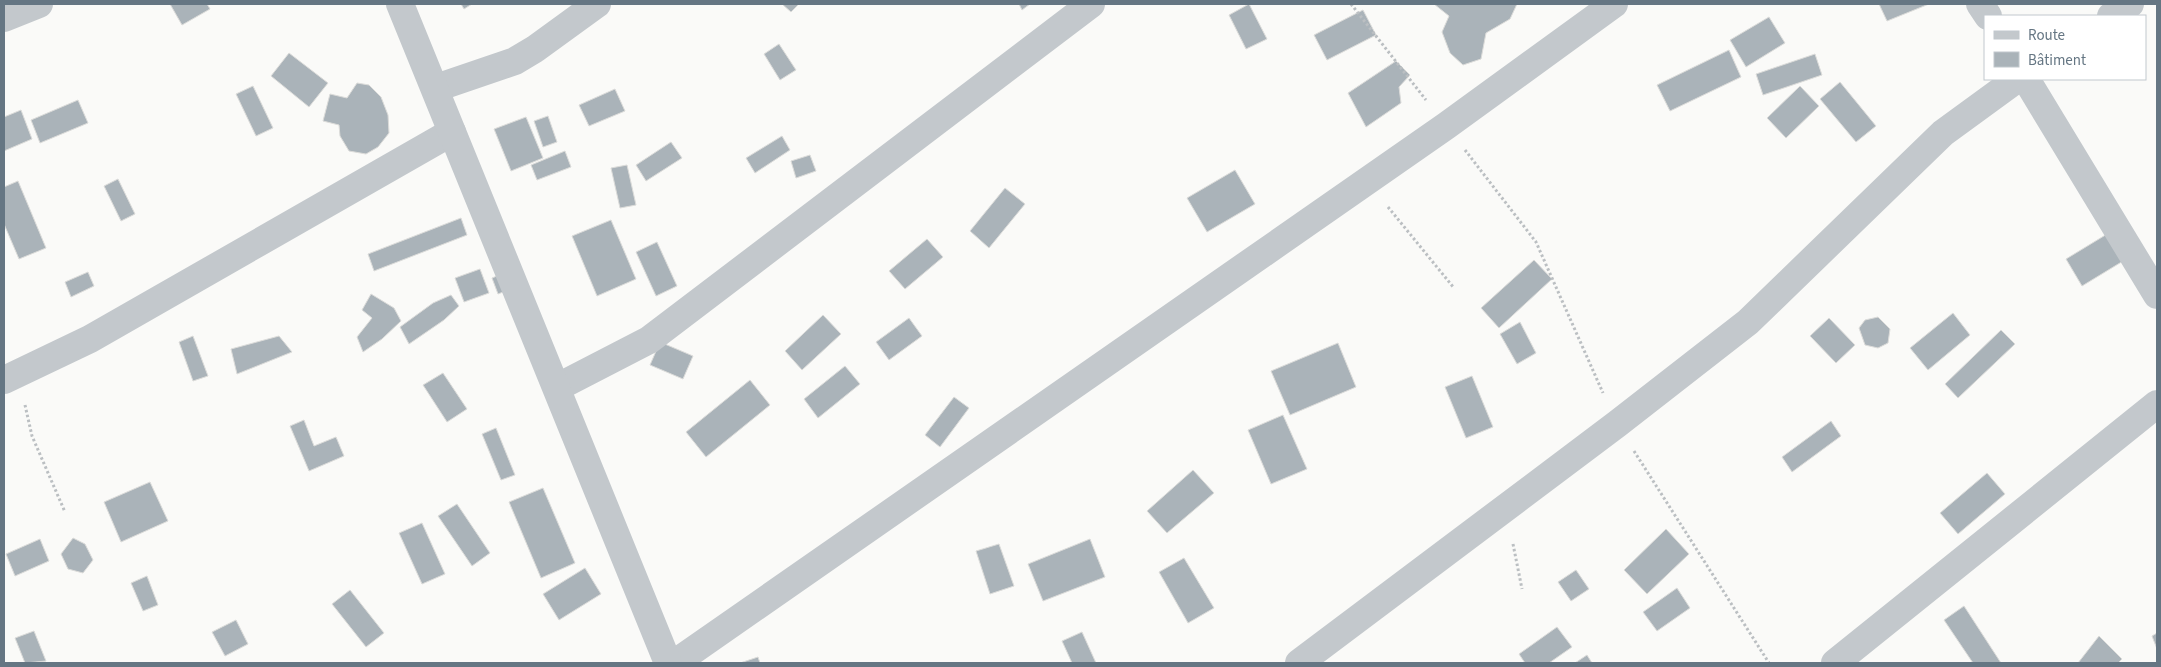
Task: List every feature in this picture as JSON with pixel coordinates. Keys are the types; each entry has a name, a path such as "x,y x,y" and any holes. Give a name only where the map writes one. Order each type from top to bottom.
{"street":[{"path":"4,18 39,4"},
{"path":"400,4 558,387 668,663"},
{"path":"436,88 515,61 535,49 597,4"},
{"path":"558,387 649,340 1091,4"},
{"path":"675,663 1446,126 1614,4"},
{"path":"1980,4 1987,15"},
{"path":"2113,15 2130,4"},
{"path":"1299,663 1617,424 1748,322 1943,133 2016,80"},
{"path":"2027,80 2157,295"},
{"path":"14,376 90,339 452,132"},
{"path":"1835,663 2157,404"}],"path":[{"path":"1351,4 1536,242 1617,424 1769,663"},
{"path":"1368,180 1454,288"},
{"path":"14,376 22,390 32,436 65,512"},
{"path":"1510,504 1508,518 1522,589"}],"building":[{"path":"170,4 207,4 210,9 182,25"},
{"path":"461,4 472,4 464,9"},
{"path":"782,4 799,4 791,12"},
{"path":"1019,4 1030,4 1022,10"},
{"path":"1249,4 1267,39 1246,49 1229,15"},
{"path":"1434,4 1517,4 1510,19 1486,33 1481,59 1463,65 1450,53 1442,32 1449,16"},
{"path":"1879,4 1929,4 1887,21"},
{"path":"1363,10 1376,35 1327,60 1314,35"},
{"path":"1769,17 1785,43 1746,67 1730,40"},
{"path":"779,44 796,70 780,80 764,54"},
{"path":"1729,50 1741,77 1670,111 1657,85"},
{"path":"289,53 328,83 309,107 271,76"},
{"path":"1815,54 1822,75 1763,95 1756,74"},
{"path":"1396,61 1410,75 1399,87 1401,103 1366,127 1348,93"},
{"path":"1840,82 1876,126 1856,142 1820,99"},
{"path":"357,83 369,85 381,97 388,115 389,133 378,147 366,154 349,151 340,136 339,125 323,121 330,94 347,98"},
{"path":"253,86 273,128 256,136 236,94"},
{"path":"1800,86 1819,106 1786,138 1767,118"},
{"path":"615,89 625,111 589,126 579,105"},
{"path":"78,100 88,123 40,143 31,120"},
{"path":"21,110 32,139 4,151 4,117"},
{"path":"548,116 557,142 543,147 534,121"},
{"path":"526,117 543,158 511,171 494,129"},
{"path":"782,136 790,150 755,173 746,158"},
{"path":"671,142 682,158 646,181 636,165"},
{"path":"565,151 571,167 537,180 531,165"},
{"path":"810,155 816,171 796,178 791,161"},
{"path":"627,165 636,205 620,208 611,168"},
{"path":"1235,170 1255,204 1207,232 1187,198"},
{"path":"118,179 135,214 121,221 104,186"},
{"path":"18,181 46,248 19,259 4,224 4,187"},
{"path":"1005,188 1025,204 989,248 970,231"},
{"path":"461,218 467,235 374,271 368,254"},
{"path":"611,220 636,279 597,296 572,236"},
{"path":"2117,228 2133,255 2082,286 2066,259"},
{"path":"927,239 943,257 905,289 889,271"},
{"path":"657,242 677,286 656,296 636,252"},
{"path":"1534,260 1552,279 1499,328 1481,308"},
{"path":"480,269 489,293 464,302 455,278"},
{"path":"88,272 94,286 71,297 65,282"},
{"path":"502,274 508,290 498,294 492,278"},
{"path":"371,294 394,308 401,321 382,339 363,352 357,337 372,318 362,310"},
{"path":"451,295 459,306 444,320 409,344 400,327 433,303"},
{"path":"1953,313 1970,335 1928,370 1910,348"},
{"path":"823,315 841,334 802,370 785,351"},
{"path":"1878,317 1890,329 1888,343 1878,348 1865,345 1859,328 1865,320"},
{"path":"909,318 922,336 889,360 876,342"},
{"path":"1829,318 1855,345 1836,363 1810,336"},
{"path":"1520,322 1536,353 1517,364 1500,334"},
{"path":"2001,330 2015,344 1958,398 1945,384"},
{"path":"193,336 208,376 193,381 179,342"},
{"path":"279,336 292,352 237,374 231,349"},
{"path":"660,342 693,356 683,379 650,365"},
{"path":"1338,343 1356,387 1290,415 1271,371"},
{"path":"845,366 860,384 818,418 804,399"},
{"path":"443,373 467,409 447,422 423,385"},
{"path":"1472,376 1493,427 1466,438 1445,387"},
{"path":"750,380 770,405 706,457 686,432"},
{"path":"954,397 969,408 940,447 925,435"},
{"path":"1283,415 1307,469 1271,484 1248,430"},
{"path":"304,420 314,446 336,437 344,456 309,471 290,426"},
{"path":"1831,421 1841,436 1792,472 1782,457"},
{"path":"496,428 515,475 501,480 482,434"},
{"path":"1193,470 1214,493 1167,533 1147,511"},
{"path":"1987,473 2005,494 1958,534 1940,513"},
{"path":"150,482 168,521 121,542 104,502"},
{"path":"543,488 575,563 541,578 509,502"},
{"path":"457,504 490,553 472,566 438,516"},
{"path":"422,523 445,574 422,584 399,533"},
{"path":"1666,529 1689,554 1647,594 1624,570"},
{"path":"73,538 85,544 93,560 83,573 68,569 61,554"},
{"path":"40,539 49,561 15,576 6,554"},
{"path":"1090,539 1105,577 1043,601 1028,564"},
{"path":"999,544 1014,586 990,594 976,551"},
{"path":"1184,558 1214,608 1188,623 1159,572"},
{"path":"585,568 601,594 559,620 543,594"},
{"path":"1576,570 1589,589 1571,601 1558,582"},
{"path":"147,576 158,605 143,611 131,583"},
{"path":"1677,588 1690,608 1657,631 1643,612"},
{"path":"350,590 384,633 366,647 332,604"},
{"path":"1964,606 2001,663 1973,663 1944,620"},
{"path":"236,620 248,644 225,656 212,632"},
{"path":"1557,627 1572,647 1549,663 1525,663 1519,654"},
{"path":"34,631 46,661 25,663 15,638"},
{"path":"1082,632 1096,663 1072,663 1062,641"},
{"path":"2157,633 2157,649 2152,636"},
{"path":"2099,636 2122,659 2118,663 2078,663"},
{"path":"1587,655 1592,663 1575,663"},
{"path":"758,657 760,663 740,663"}]}
